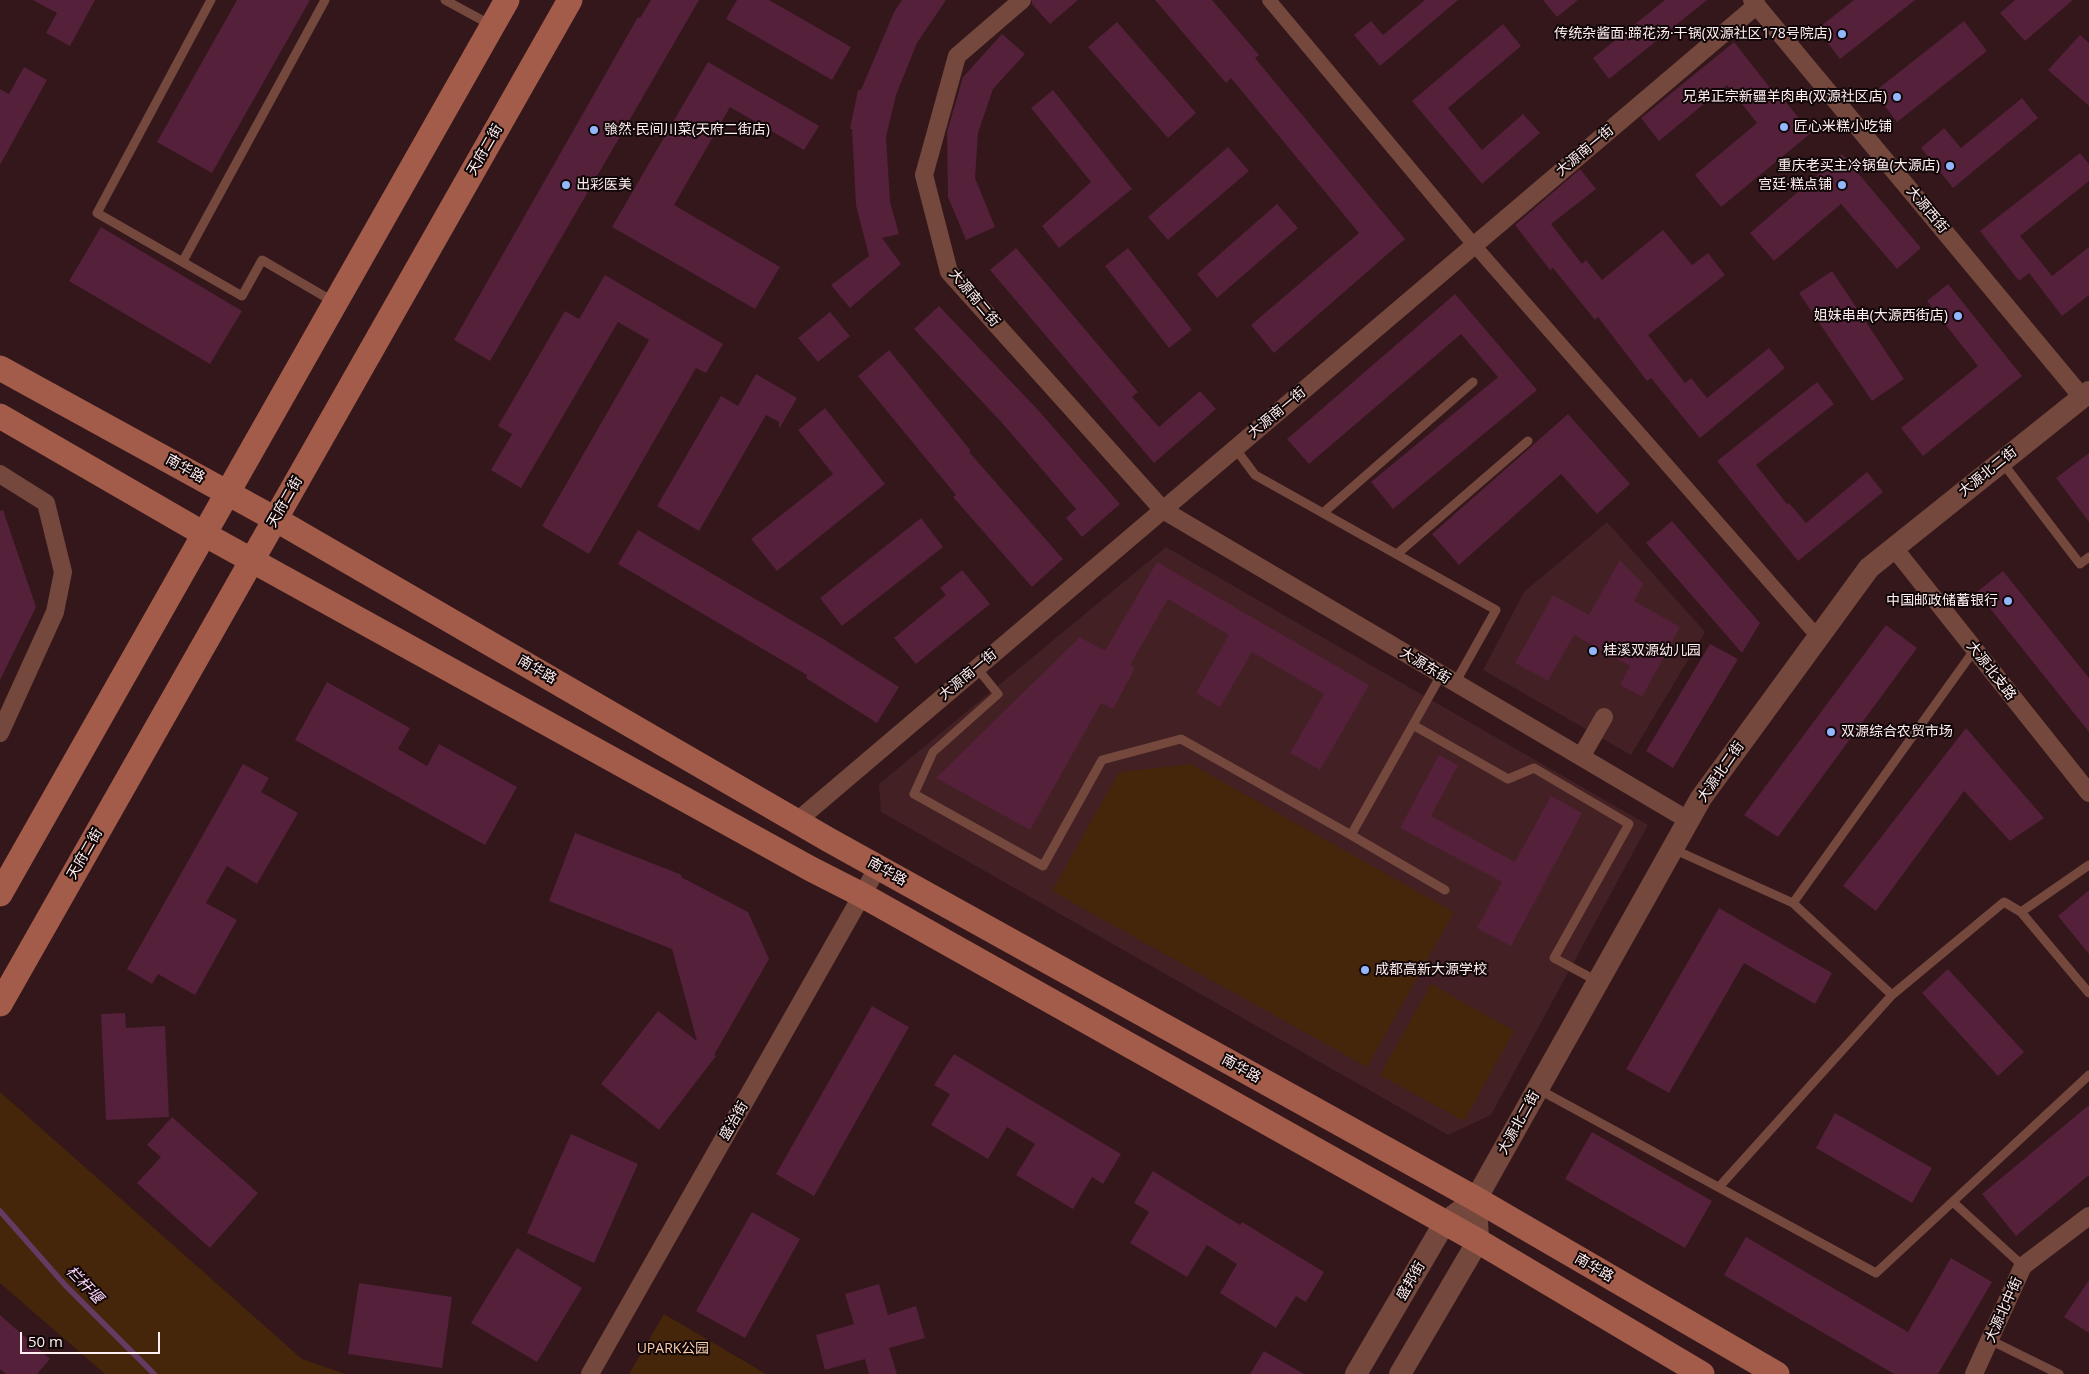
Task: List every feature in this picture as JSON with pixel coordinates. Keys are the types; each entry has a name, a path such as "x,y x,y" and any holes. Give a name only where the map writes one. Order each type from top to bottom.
{"main road":[{"path":"4,878 204,534 507,0"},
{"name":"天府二街","path":"0,1004 570,0"},
{"name":"南华路","path":"0,368 276,519 797,821 1476,1199 1777,1374"},
{"path":"0,416 204,534 802,864 862,895 1445,1222 1702,1374"}],"street":[{"name":"大源南二街","path":"1022,0 958,56 924,175 949,272 1163,510"},
{"path":"1270,0 1474,245 1818,637"},
{"name":"大源南一街","path":"797,821 1474,245 1754,3"},
{"name":"大源西街","path":"1754,3 2085,395"},
{"name":"大源北二街","path":"1476,1199 1701,798 1869,568 2085,395"},
{"path":"0,474 46,503 63,572 54,612 0,733"},
{"name":"大源东街","path":"1163,510 1688,820"},
{"name":"大源北支路","path":"1894,548 2089,793"},
{"path":"1581,757 1604,717"},
{"name":"盛治街","path":"590,1374 878,867"},
{"path":"1400,1374 1478,1241 1476,1199"},
{"name":"盛邦街","path":"1356,1374 1445,1222 1476,1199"},
{"name":"大源北中街","path":"1974,1374 2023,1266 2089,1216"}],"lane":[{"path":"210,0 97,213 242,296 262,260 335,302"},
{"path":"183,261 325,0"},
{"path":"445,0 492,26"},
{"path":"1323,513 1472,382"},
{"path":"1397,554 1528,441"},
{"path":"1235,448 1256,475 1496,610 1413,725 1351,836"},
{"path":"2001,462 2080,564 2089,557"},
{"path":"1793,903 1975,650"},
{"path":"977,668 998,694 933,752 914,794 1044,866 1102,760 1180,738 1445,890"},
{"path":"1413,725 1508,779 1534,768 1630,824 1554,958 1598,981"},
{"path":"1672,848 1793,903 1892,995"},
{"path":"2021,912 2089,865"},
{"path":"1719,1188 1892,995 2004,902 2021,912 2089,993"},
{"path":"1538,1089 1876,1273 2089,1075"},
{"path":"1952,1202 2023,1266"},
{"path":"1990,1340 2059,1374"}],"shaded area":[{"name":"桂溪双源幼儿园","path":"1607,522 1705,632 1631,755 1483,670 1524,592"},
{"name":"成都高新大源学校","path":"1166,547 1648,825 1491,1115 1448,1135 881,812 879,784"}],"green space":[{"path":"1191,764 1454,912 1367,1067 1052,891 1119,772"},
{"path":"1431,984 1514,1031 1464,1121 1380,1075"},
{"path":"0,1092 302,1359 345,1374 105,1374 0,1283"},
{"name":"UPARK公园","path":"664,1314 766,1374 629,1374"}],"building":[{"path":"33,0 95,0 70,46 46,33 57,13"},
{"path":"237,0 310,0 212,173 157,142"},
{"path":"651,0 699,0 490,361 454,340 638,17 640,18"},
{"path":"737,0 769,0 851,47 832,80 726,19"},
{"path":"902,0 946,0 917,43 896,95 886,137 890,202 899,234 882,238 901,264 850,308 831,285 869,256 856,205 852,129 850,129 858,90 861,90 894,12"},
{"path":"1032,0 1078,0 1050,24 1032,4"},
{"path":"1155,0 1212,0 1259,55 1255,58 1405,239 1274,353 1251,325 1359,233 1231,78 1226,83"},
{"path":"1425,0 1458,0 1380,66 1354,35 1371,21 1383,35"},
{"path":"1543,0 1578,0 1557,17"},
{"path":"1665,0 1707,0 1609,79 1593,58"},
{"path":"1854,0 1915,0 1840,59 1817,29"},
{"path":"2015,0 2073,0 2025,41 2000,13"},
{"path":"1964,21 1987,51 1897,122 1874,92"},
{"path":"1117,22 1196,113 1168,138 1088,47"},
{"path":"1503,24 1521,46 1448,108 1482,150 1523,114 1540,133 1482,184 1412,101"},
{"path":"1002,34 1025,54 993,89 978,133 975,178 995,227 966,240 948,197 947,132 963,77"},
{"path":"2080,35 2089,43 2089,106 2048,70"},
{"path":"1734,42 1782,103 1785,101 1811,133 1721,207 1695,175 1757,123 1727,85 1659,141 1641,118"},
{"path":"708,62 819,126 804,150 730,107 674,205 780,267 755,309 612,227"},
{"path":"24,67 47,80 0,165 0,89 9,94"},
{"path":"1053,90 1132,189 1059,248 1042,226 1091,182 1031,108"},
{"path":"2022,98 2038,118 1953,188 1921,148 1944,128 1961,148"},
{"path":"1228,147 1249,171 1168,240 1148,217"},
{"path":"2080,153 2089,164 2089,181 2020,236 2052,276 2089,247 2089,295 2062,316 2029,273 2019,281 1980,231"},
{"path":"1842,154 1921,248 1897,269 1841,204 1774,261 1750,233"},
{"path":"1580,169 1596,189 1551,224 1582,264 1586,260 1602,280 1663,230 1692,265 1708,253 1725,275 1648,335 1685,383 1691,378 1707,398 1769,348 1785,368 1700,438 1651,378 1647,381 1598,317 1595,320 1553,268 1550,270 1515,225"},
{"path":"1277,204 1298,228 1217,298 1197,274"},
{"path":"101,227 242,311 210,364 69,281"},
{"path":"1016,248 1138,392 1132,397 1159,427 1200,391 1216,409 1154,463 990,270"},
{"path":"1128,248 1192,330 1169,348 1105,266"},
{"path":"1832,271 1904,379 1872,401 1799,293"},
{"path":"605,275 723,344 706,373 696,368 589,554 542,526 649,340 618,322 521,488 491,470 512,434 498,426 565,311 579,319"},
{"path":"1948,284 2022,376 1923,456 1901,428 1978,366 1927,301"},
{"path":"1455,294 1537,390 1393,509 1371,482 1498,377 1461,334 1309,464 1287,439"},
{"path":"939,306 1039,411 1120,504 1082,537 1066,518 1076,509 1003,424 914,329"},
{"path":"830,312 850,336 818,362 798,338"},
{"path":"889,350 971,451 969,452 1063,559 1032,587 953,497 956,495 858,376"},
{"path":"756,374 797,398 779,429 779,422 766,415 699,531 657,506 721,396 738,406"},
{"path":"1817,382 1834,404 1756,465 1787,504 1789,503 1806,523 1867,472 1883,492 1798,561 1717,461"},
{"path":"825,408 885,484 777,571 751,539 833,474 798,430"},
{"path":"1568,414 1630,484 1597,514 1561,474 1459,565 1432,534"},
{"path":"2089,453 2089,522 2056,478"},
{"path":"3,510 36,607 0,680 0,511"},
{"path":"921,518 943,547 842,626 820,598"},
{"path":"1672,521 1760,623 1742,653 1646,543"},
{"path":"638,530 825,640 899,687 877,723 806,678 807,675 618,564"},
{"path":"1620,560 1643,584 1634,601 1680,627 1642,697 1620,685 1630,666 1574,635 1548,681 1515,663 1553,595 1589,615"},
{"path":"1157,562 1369,685 1320,770 1290,753 1324,694 1252,652 1220,707 1196,693 1229,635 1168,599 1130,665 1135,668 1113,709 1101,703 1030,830 936,778 1080,637 1105,651"},
{"path":"962,570 990,604 916,664 894,638 946,595 940,588"},
{"path":"2003,571 2089,678 2089,732 1977,592"},
{"name":"双源综合农贸市场","path":"1886,625 1917,648 1778,837 1744,815"},
{"path":"1710,644 1738,659 1673,768 1646,751"},
{"path":"327,682 410,728 398,749 427,766 439,744 517,787 485,845 295,740"},
{"path":"1966,728 2044,818 2010,841 1964,791 1876,911 1843,886"},
{"path":"1439,755 1458,765 1431,816 1515,862 1551,796 1582,813 1511,946 1477,928 1502,882 1400,828"},
{"path":"243,764 269,778 261,792 298,813 257,884 227,866 206,903 237,920 195,995 158,974 152,984 127,969"},
{"path":"575,833 682,875 681,877 748,912 769,959 714,1055 716,1056 659,1130 601,1084 658,1011 697,1041 672,949 549,901"},
{"path":"2089,890 2089,954 2058,916"},
{"path":"1719,908 1832,973 1815,1004 1744,963 1669,1093 1626,1069"},
{"path":"1948,969 2024,1052 1998,1076 1922,993"},
{"path":"872,1006 909,1027 814,1196 776,1174"},
{"path":"125,1013 126,1028 165,1026 169,1117 106,1120 101,1014"},
{"path":"954,1054 1121,1154 1103,1184 1092,1177 1073,1209 1016,1175 1035,1144 1007,1127 988,1159 931,1125 950,1094 934,1085"},
{"path":"2089,1105 2089,1175 2016,1236 1982,1194"},
{"path":"1835,1113 1932,1168 1912,1203 1816,1148"},
{"path":"172,1117 258,1193 210,1248 137,1183 161,1157 147,1145"},
{"path":"1592,1132 1712,1201 1685,1248 1565,1179"},
{"path":"571,1134 638,1164 594,1263 527,1233"},
{"path":"1153,1171 1240,1225 1242,1222 1324,1272 1306,1302 1296,1296 1276,1328 1220,1293 1237,1264 1207,1245 1187,1277 1130,1243 1149,1212 1134,1203"},
{"path":"752,1212 800,1239 745,1338 696,1311"},
{"path":"1746,1237 1908,1332 1951,1258 1992,1282 1938,1374 1894,1374 1724,1275"},
{"path":"517,1248 582,1288 537,1362 471,1323"},
{"path":"2089,1280 2089,1333 2064,1317"},
{"path":"359,1283 452,1297 442,1368 348,1354"},
{"path":"879,1284 888,1315 916,1306 925,1338 889,1348 897,1374 869,1374 865,1359 825,1370 816,1335 854,1324 845,1294"},
{"path":"0,1315 50,1359 37,1374 6,1374 0,1369"},
{"path":"1264,1351 1304,1374 1250,1374"}],"waterway":[{"name":"栏杆堰","path":"0,1211 65,1285 154,1374"}],"place":[{"name":"传统杂酱面·蹄花汤·干锅(双源社区178号院店)","path":"1842,34"},
{"name":"兄弟正宗新疆羊肉串(双源社区店)","path":"1897,97"},
{"name":"匠心米糕小吃铺","path":"1784,127"},
{"name":"飸然·民间川菜(天府二街店)","path":"594,130"},
{"name":"重庆老买主冷锅鱼(大源店)","path":"1950,166"},
{"name":"出彩医美","path":"566,185"},
{"name":"宫廷·糕点铺","path":"1842,185"},
{"name":"姐妹串串(大源西街店)","path":"1958,316"},
{"name":"中国邮政储蓄银行","path":"2008,601"},
{"name":"桂溪双源幼儿园","path":"1593,651"},
{"name":"双源综合农贸市场","path":"1831,732"},
{"name":"成都高新大源学校","path":"1365,970"}]}
